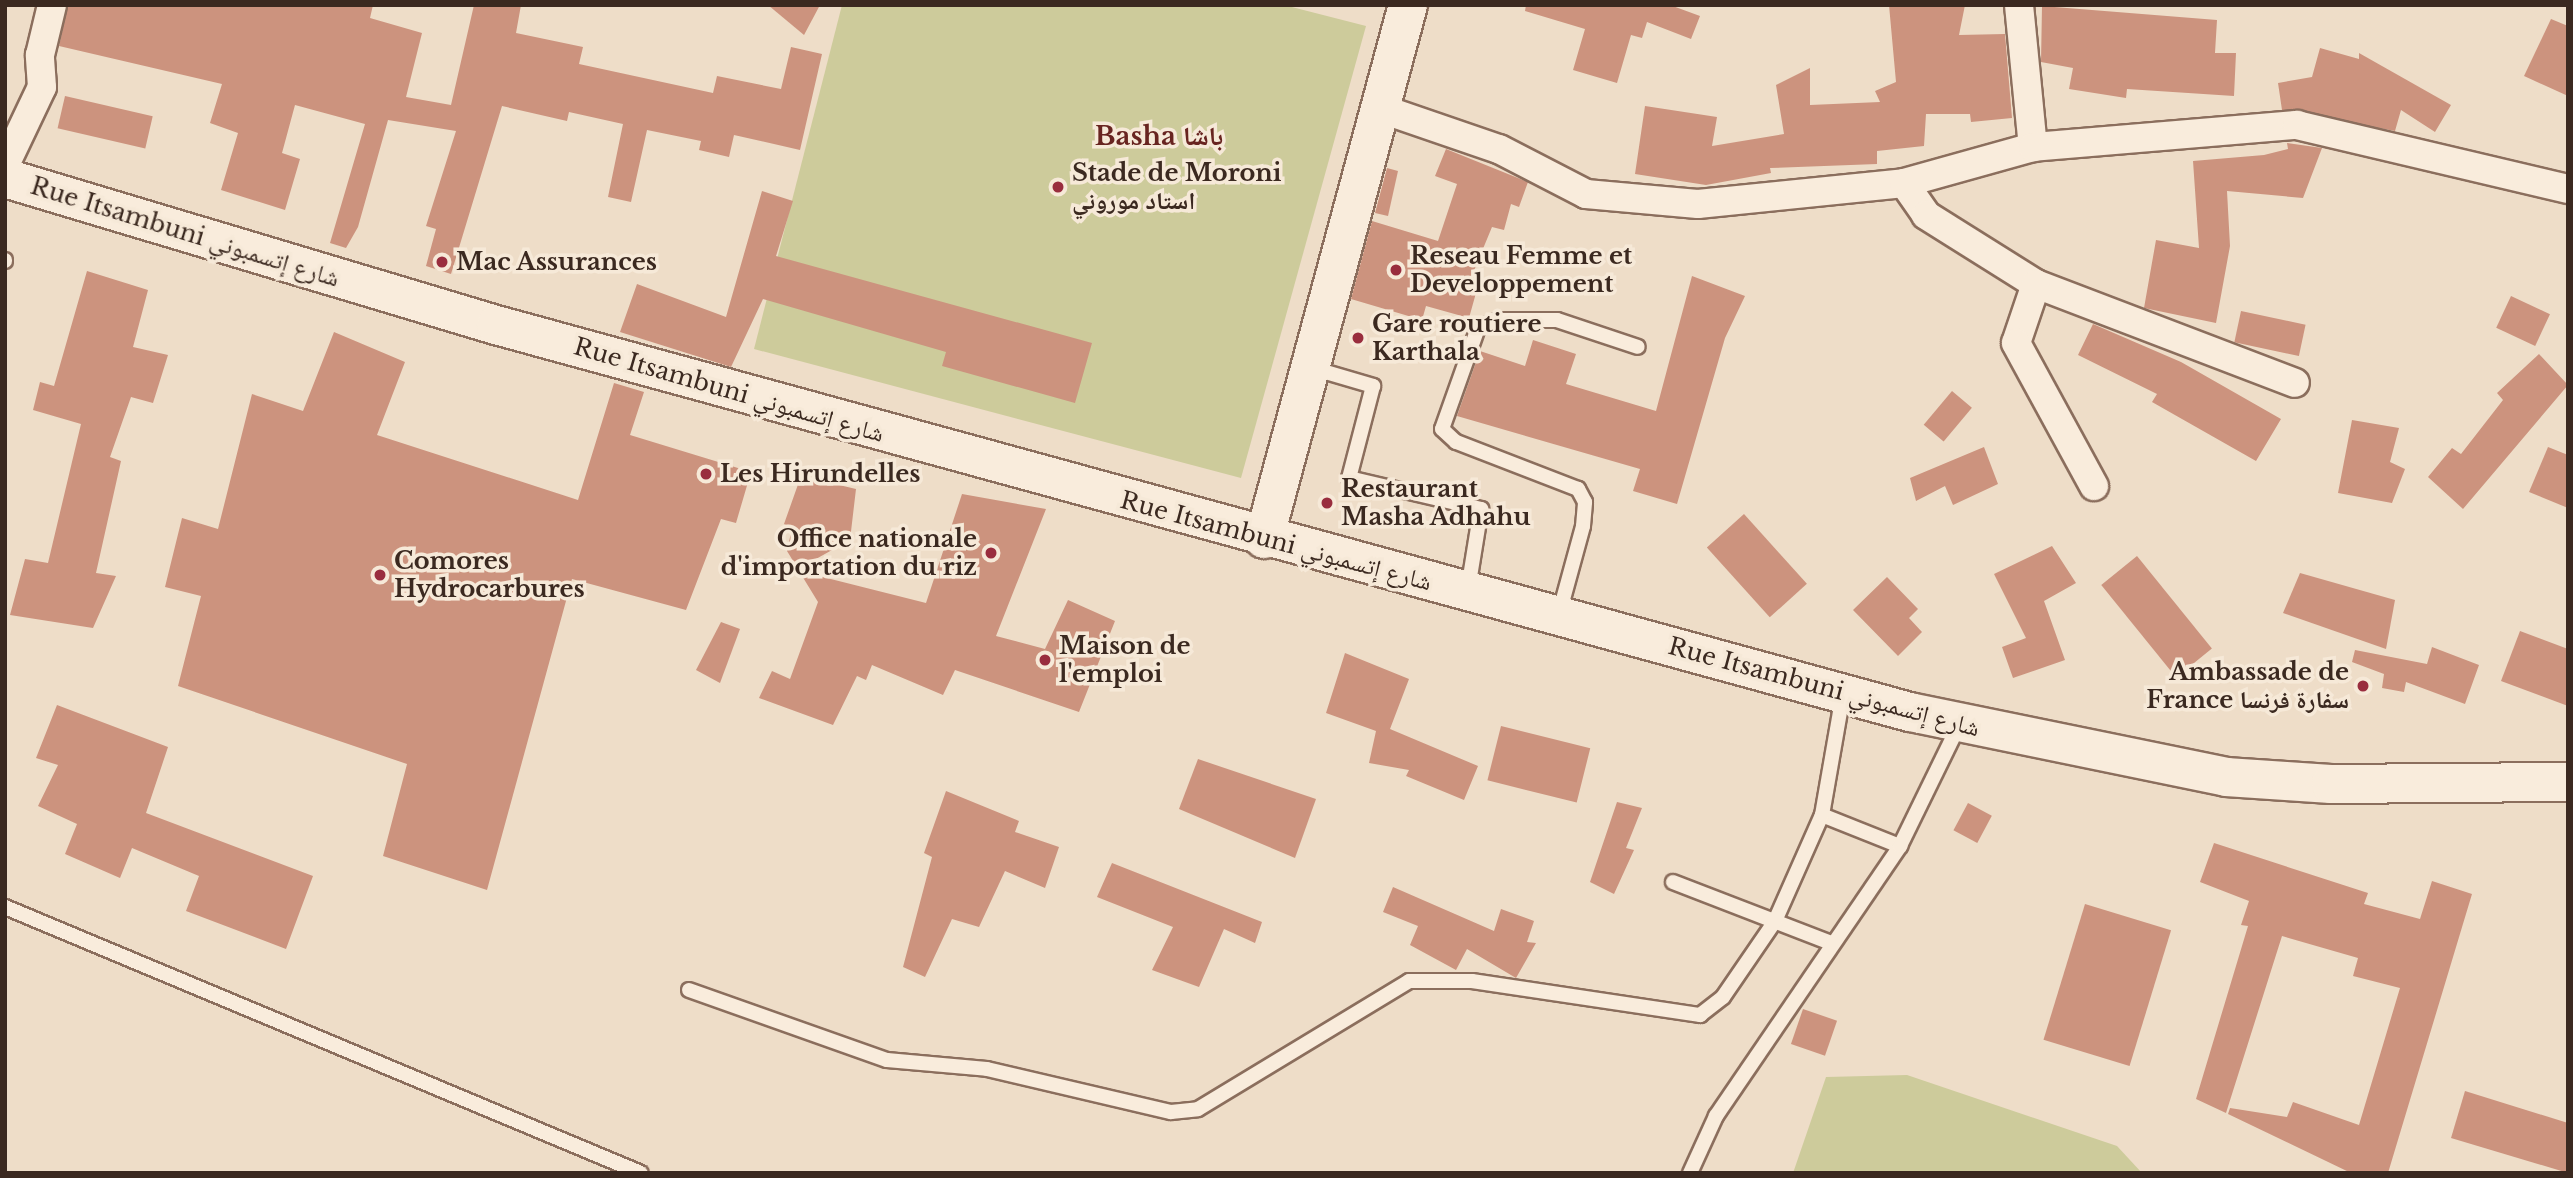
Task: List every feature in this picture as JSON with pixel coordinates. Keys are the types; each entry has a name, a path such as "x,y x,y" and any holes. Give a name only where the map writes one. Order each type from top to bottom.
{"main road":[{"path":"1264,539 1308,367 1408,5"},
{"name":"Rue Itsambuni شارع إتسمبوني","path":"5,178 496,325 1264,539 1960,724 2225,777 2331,784 2568,782"}],"street":[{"path":"5,165 42,87 40,55 52,5"},
{"path":"2019,5 2033,147"},
{"path":"1379,108 1499,149 1586,194 1698,204 1904,183 2033,147 2297,125 2568,189"},
{"path":"1904,183 1926,215 2036,284 2295,383"},
{"path":"2036,284 2016,343 2094,486"}],"lane":[{"path":"1559,616 1583,526 1585,502 1578,489 1456,442 1442,429 1478,328 1499,320 1557,320 1638,347"},
{"path":"1308,367 1373,386 1349,478 1481,509 1467,592"},
{"path":"689,990 887,1060 987,1069 1171,1112 1198,1109 1409,981 1472,981 1700,1015 1723,998 1775,921 1822,814 1843,694"},
{"path":"1690,1173 1716,1116 1831,943 1900,846 1960,724"},
{"path":"1822,814 1900,846"},
{"path":"1673,882 1831,943"},
{"path":"5,907 641,1173"}],"shaded area":[{"name":"Stade de Moroni استاد موروني","path":"842,5 1284,5 1366,26 1241,478 754,349"},
{"path":"1907,1075 2117,1146 2142,1173 1793,1173 1826,1077"}],"building":[{"path":"68,5 373,5 370,18 422,33 406,97 451,105 474,5 521,5 516,33 583,47 579,64 713,93 717,76 781,89 791,47 822,54 800,150 734,135 729,157 699,150 701,141 647,130 631,202 608,197 623,124 569,112 567,121 502,106 451,274 426,266 436,229 426,226 456,131 388,120 358,227 346,248 330,243 365,124 295,105 282,153 300,159 285,210 221,190 238,133 210,123 222,84 59,46"},
{"path":"768,5 820,5 804,35"},
{"path":"1526,5 1670,5 1700,16 1691,39 1647,22 1642,38 1631,35 1617,83 1573,70 1585,29 1525,11"},
{"path":"1889,5 1965,5 1959,35 2005,34 2012,118 1971,122 1970,114 1926,114 1924,146 1877,151 1877,164 1770,168 1771,173 1706,185 1635,174 1645,106 1717,117 1712,146 1784,134 1776,85 1810,68 1810,105 1880,102 1875,91 1896,82"},
{"path":"2042,6 2217,20 2215,53 2236,53 2234,96 2127,89 2126,98 2069,89 2073,68 2041,62"},
{"path":"2551,19 2568,26 2568,96 2524,76"},
{"path":"2320,48 2359,59 2359,53 2451,105 2435,132 2401,110 2395,131 2282,110 2278,83 2312,77"},
{"path":"65,96 153,116 145,148 58,128"},
{"path":"2287,143 2322,148 2303,198 2227,191 2230,246 2216,323 2144,308 2156,240 2199,248 2193,161 2264,155 2288,149"},
{"path":"1446,149 1528,182 1519,207 1511,204 1504,230 1492,227 1473,273 1481,275 1469,318 1426,306 1422,320 1351,299 1372,221 1438,241 1457,184 1435,176"},
{"path":"1387,168 1398,171 1388,216 1375,213"},
{"path":"762,191 793,201 776,256 1092,343 1075,403 942,366 946,352 763,299 731,367 620,332 637,284 726,317"},
{"path":"87,271 148,290 133,347 168,355 153,403 131,397 110,457 121,461 96,573 116,576 93,628 10,615 25,559 48,563 81,424 33,410 40,382 54,386"},
{"path":"1692,276 1745,296 1725,338 1677,504 1633,491 1640,469 1457,416 1480,351 1525,366 1533,340 1576,354 1566,384 1656,411"},
{"path":"2511,296 2550,314 2535,346 2496,328"},
{"path":"2241,311 2306,325 2299,356 2234,342"},
{"path":"2093,324 2181,362 2281,419 2256,461 2152,402 2157,394 2078,355"},
{"path":"334,332 405,362 377,435 578,500 614,383 644,392 630,435 751,472 736,523 721,519 686,610 572,579 487,890 383,856 407,764 178,686 201,596 165,587 182,518 218,529 252,394 303,411"},
{"path":"2539,354 2568,385 2463,509 2428,477 2452,448 2461,454 2503,400 2497,393"},
{"path":"1952,391 1972,408 1944,441 1924,425"},
{"path":"2352,420 2399,428 2390,462 2405,469 2392,503 2338,493"},
{"path":"1984,447 1998,484 1953,505 1945,486 1916,501 1910,478"},
{"path":"2548,447 2568,455 2568,508 2529,492"},
{"path":"801,476 856,489 850,540 798,569 787,551 792,528 784,524"},
{"path":"962,494 1046,509 996,636 1045,649 1068,600 1115,621 1079,712 955,670 943,695 872,665 866,680 857,676 833,725 759,698 772,671 790,679 818,602 799,571 926,603"},
{"path":"1744,514 1807,584 1770,617 1707,547"},
{"path":"2052,546 2076,583 2044,601 2065,660 2013,678 2002,647 2026,638 1994,574"},
{"path":"2137,556 2212,648 2176,677 2101,585"},
{"path":"2300,573 2395,600 2386,649 2283,613"},
{"path":"1887,577 1918,609 1909,618 1922,632 1898,656 1853,610"},
{"path":"721,622 740,629 720,683 696,670"},
{"path":"2520,631 2568,649 2568,706 2501,681"},
{"path":"2432,647 2479,665 2465,704 2406,682 2404,692 2382,688 2384,674 2352,662 2355,650 2427,664"},
{"path":"1345,653 1409,679 1390,729 1478,766 1464,800 1406,776 1409,770 1369,763 1376,731 1326,713"},
{"path":"57,705 168,747 146,813 313,876 286,949 186,911 199,876 132,848 120,878 65,854 77,824 38,806 58,765 36,758"},
{"path":"1501,726 1590,748 1577,803 1487,780"},
{"path":"1198,759 1316,799 1295,858 1179,809"},
{"path":"946,791 1019,821 1015,832 1059,847 1045,888 1005,871 979,927 952,919 925,977 903,967 932,857 924,853"},
{"path":"1617,802 1642,808 1626,848 1634,850 1614,894 1590,882"},
{"path":"1968,803 1992,816 1977,843 1953,830"},
{"path":"2214,843 2368,893 2364,904 2420,919 2432,881 2472,894 2388,1173 2351,1173 2228,1114 2230,1108 2287,1117 2293,1102 2359,1125 2400,988 2353,976 2358,958 2282,936 2226,1113 2196,1099 2248,926 2241,925 2249,901 2200,882"},
{"path":"1112,863 1262,922 1255,943 1224,929 1199,987 1152,970 1173,927 1097,897"},
{"path":"1393,887 1494,931 1501,909 1534,921 1527,942 1536,943 1516,978 1467,949 1456,970 1410,945 1418,926 1383,912"},
{"path":"2085,904 2171,930 2130,1066 2043,1040"},
{"path":"1803,1009 1837,1021 1825,1056 1791,1044"},
{"path":"2465,1091 2568,1123 2568,1173 2451,1138"}],"place":[{"name":"Stade de Moroni استاد موروني","path":"1058,187"},
{"name":"Mac Assurances","path":"442,262"},
{"name":"Reseau Femme et Developpement","path":"1396,270"},
{"name":"Gare routiere Karthala","path":"1358,338"},
{"name":"Les Hirundelles","path":"706,474"},
{"name":"Restaurant Masha Adhahu","path":"1327,503"},
{"name":"Office nationale d'importation du riz","path":"991,553"},
{"name":"Comores Hydrocarbures","path":"380,575"},
{"name":"Maison de l'emploi","path":"1045,660"},
{"name":"Ambassade de France سفارة فرنسا","path":"2363,686"}],"district":[{"name":"Basha باشا","path":"1159,137"}]}
